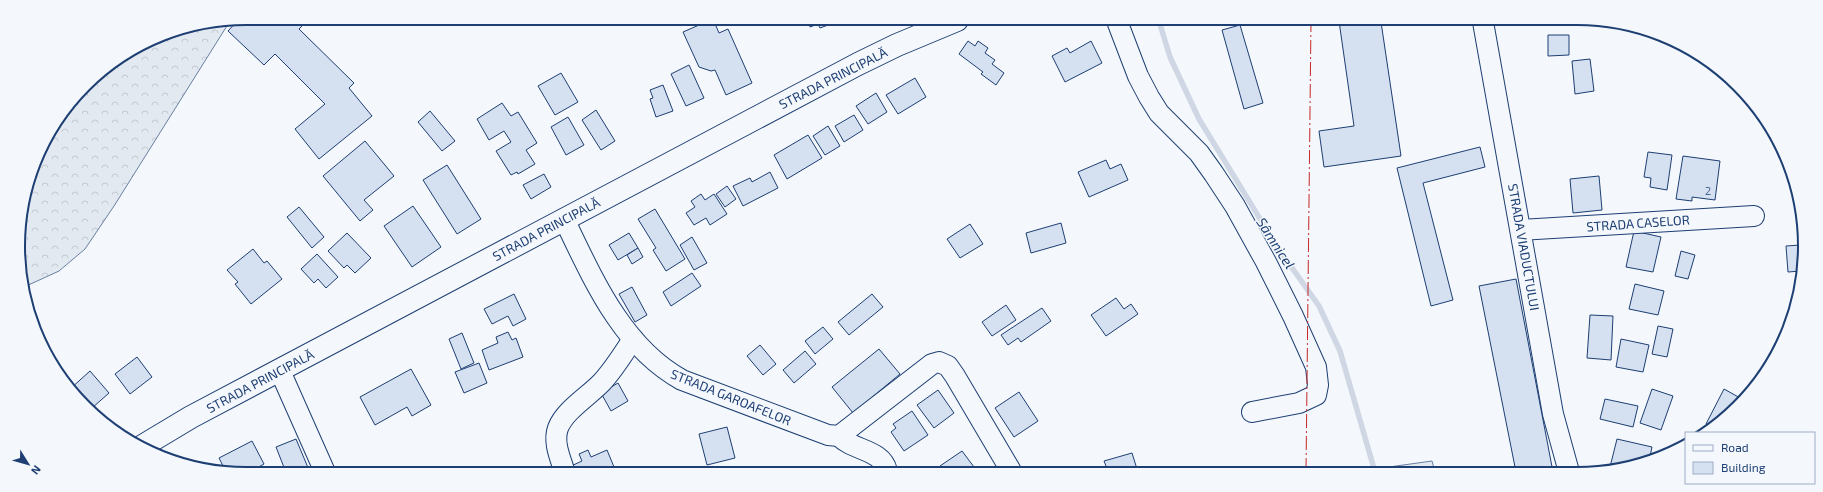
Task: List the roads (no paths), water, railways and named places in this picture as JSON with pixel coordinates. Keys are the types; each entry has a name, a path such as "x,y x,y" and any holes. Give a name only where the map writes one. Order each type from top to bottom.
{"highway":[{"name":"STRADA PRINCIPALĂ","path":"147,443 191,417 858,64 897,45 944,25"}],"street":[{"path":"1119,25 1138,76 1159,113 1172,128 1199,153 1235,206 1294,316 1316,367 1318,385 1316,395 1299,403 1252,412"},
{"name":"STRADA VIADUCTULUI","path":"1484,25 1553,414 1568,467"},
{"name":"STRADA CASELOR","path":"1521,230 1754,216"},
{"path":"563,467 557,445 558,429 566,415 603,381 618,363 633,339 607,303 564,220"},
{"name":"STRADA GAROAFELOR","path":"633,339 658,365 682,380 828,435 839,436 846,443 879,456 885,463 886,467"},
{"path":"839,436 932,364 939,362 948,366 955,376 1009,467"},
{"path":"280,371 323,467"}],"waterway":[{"name":"Sâmnicel","path":"1160,25 1170,57 1199,119 1276,245 1319,306 1340,351 1374,467"}]}
